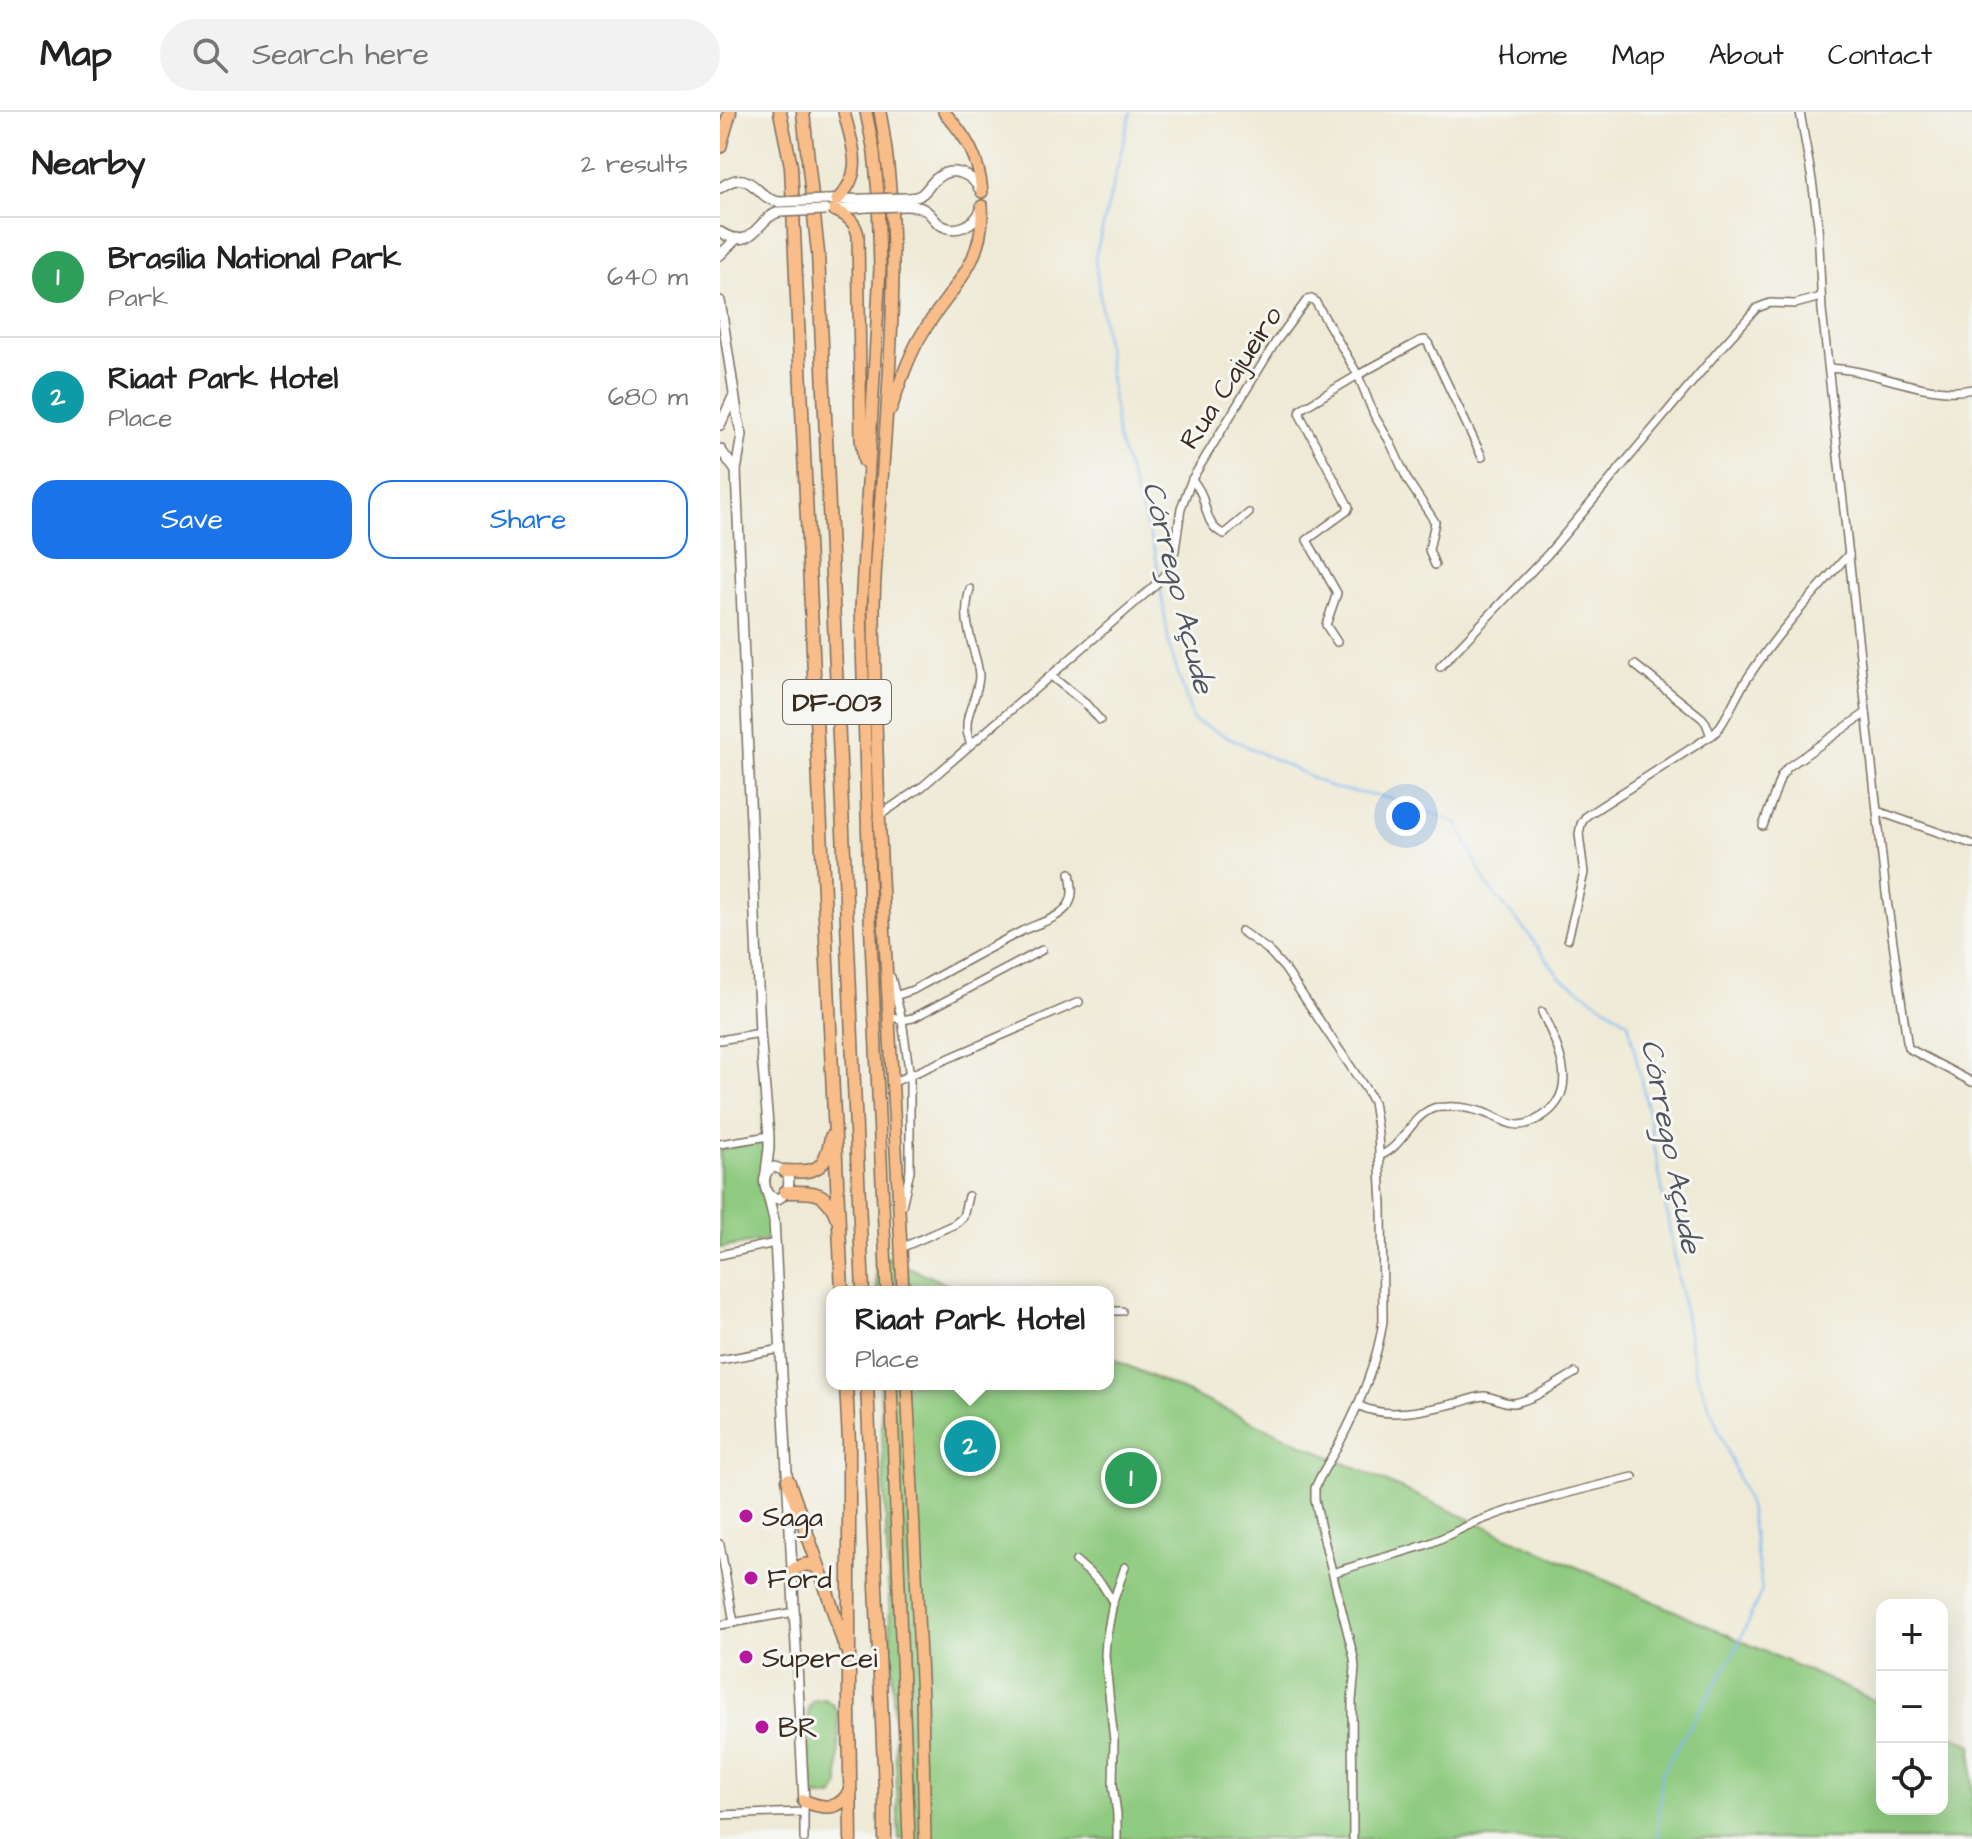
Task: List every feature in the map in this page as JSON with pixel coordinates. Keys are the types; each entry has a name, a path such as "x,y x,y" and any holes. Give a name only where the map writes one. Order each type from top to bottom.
{"highway":[{"path":"720,147 730,112"},
{"name":"DF-003","path":"780,112 791,166 842,1286"},
{"name":"DF-003","path":"803,112 818,253 863,1286"},
{"path":"782,1169 801,1172 814,1170 823,1164 835,1118"},
{"path":"784,1194 808,1191 819,1194 832,1205 839,1225"},
{"path":"846,1390 851,1839"},
{"path":"867,1390 885,1839"},
{"path":"788,1480 848,1659"},
{"path":"848,1494 861,1487 872,1495"},
{"path":"792,1571 803,1564 820,1570"},
{"path":"804,1807 839,1804 850,1790"}],"main road":[{"path":"844,112 855,164 850,186 830,205 848,217 858,235 861,439 867,485"},
{"path":"866,112 874,152 880,257 861,608 870,917 887,1286"},
{"path":"880,112 887,150 894,233 887,421 874,609 887,967 896,1018 894,1082 904,1286"},
{"path":"944,112 972,150 980,171 982,192"},
{"path":"887,421 903,374 920,338 974,258 982,236 982,206"},
{"path":"891,1390 909,1839"},
{"path":"907,1390 922,1700 925,1839"}],"street":[{"path":"1800,112 1818,225 1821,297 1866,713 1890,924 1908,1048 1972,1082"},
{"path":"720,188 732,181 745,181 756,186 779,207 906,202 925,210 941,226 956,229 976,220 982,206 982,192 967,175 952,172 940,176 922,194 906,202"},
{"path":"720,255 737,238 754,233 779,207"},
{"path":"720,232 737,238"},
{"path":"1440,667 1548,554 1757,308 1770,303 1795,304 1821,297"},
{"name":"Rua Cajueiro","path":"1051,676 1169,570 1181,508 1192,479 1275,343 1307,300 1315,301 1358,375"},
{"path":"720,301 742,435 736,471 760,1033 769,1136 764,1184 774,1220 804,1839"},
{"path":"1337,642 1326,621 1337,593 1307,540 1349,507 1299,412 1358,375 1425,340 1482,457"},
{"path":"1829,368 1929,388 1954,391 1972,389"},
{"path":"1358,375 1374,415 1408,481 1435,522 1429,550 1435,565"},
{"path":"720,426 734,394"},
{"path":"720,426 730,423 739,426"},
{"path":"720,449 736,471"},
{"path":"1192,479 1200,491 1212,525 1220,533 1230,531 1249,513"},
{"path":"1568,939 1584,873 1579,834 1586,816 1711,736 1723,724 1746,680 1803,605 1849,554"},
{"path":"970,589 965,612 979,673 966,733 971,744"},
{"path":"1635,665 1702,718 1711,736"},
{"path":"880,815 914,792 1051,676 1086,704 1100,720"},
{"path":"1763,826 1781,776 1788,767 1866,713"},
{"path":"1877,811 1972,844"},
{"path":"893,996 913,990 1057,915 1071,899 1070,873"},
{"path":"1241,931 1267,949 1285,969 1367,1091 1376,1114 1382,1204 1383,1321 1375,1362 1358,1405 1315,1488 1317,1511 1354,1658 1353,1839"},
{"path":"899,1216 910,1171 910,1077 896,1018 913,1018 1042,950"},
{"path":"894,1082 1079,1002"},
{"path":"1379,1156 1387,1153 1419,1117 1435,1107 1462,1106 1510,1124 1524,1125 1547,1113 1562,1093 1563,1071 1559,1051 1542,1012"},
{"path":"720,1040 760,1033"},
{"path":"720,1144 769,1136"},
{"path":"769,1148 787,1174 789,1185 774,1220"},
{"path":"766,1172 769,1168 782,1169"},
{"path":"768,1195 778,1199 784,1194"},
{"path":"901,1248 955,1224 963,1217 968,1196"},
{"path":"720,1255 775,1243"},
{"path":"1114,1311 1122,1311"},
{"path":"720,1360 781,1349"},
{"path":"1358,1405 1378,1412 1406,1411 1482,1396 1510,1403 1540,1393 1575,1373"},
{"path":"1333,1573 1427,1544 1505,1512 1633,1477"},
{"path":"720,1544 734,1623"},
{"path":"1076,1561 1101,1583 1113,1602"},
{"path":"1117,1839 1114,1741 1105,1655 1113,1602 1125,1567"},
{"path":"720,1625 795,1612"},
{"path":"720,1815 804,1807"}],"green space":[{"path":"763,1142 772,1239 720,1248 720,1149"},
{"path":"875,1252 951,1286 877,1286"},
{"path":"1114,1360 1876,1701 1876,1815 1948,1815 1948,1734 1972,1745 1972,1839 899,1839 880,1390 1114,1390"},
{"path":"825,1699 838,1713 839,1787 834,1795 822,1797 813,1795 808,1789 808,1709 813,1701"}],"waterway":[{"name":"Córrego Açude","path":"1131,112 1095,258 1118,439 1155,552 1159,578"},
{"name":"Córrego Açude","path":"1160,584 1169,645 1193,720 1333,788 1399,800 1457,823 1488,887 1559,976 1628,1022 1647,1106 1695,1370 1749,1506 1762,1590 1734,1653 1661,1774 1658,1839"}],"place":[{"name":"Riaat Park Hotel","path":"970,1446"},
{"name":"Brasília National Park","path":"1131,1478"},
{"name":"Saga","path":"746,1516"},
{"name":"Ford","path":"751,1578"},
{"name":"Supercei","path":"746,1657"},
{"name":"BR","path":"762,1727"}]}
